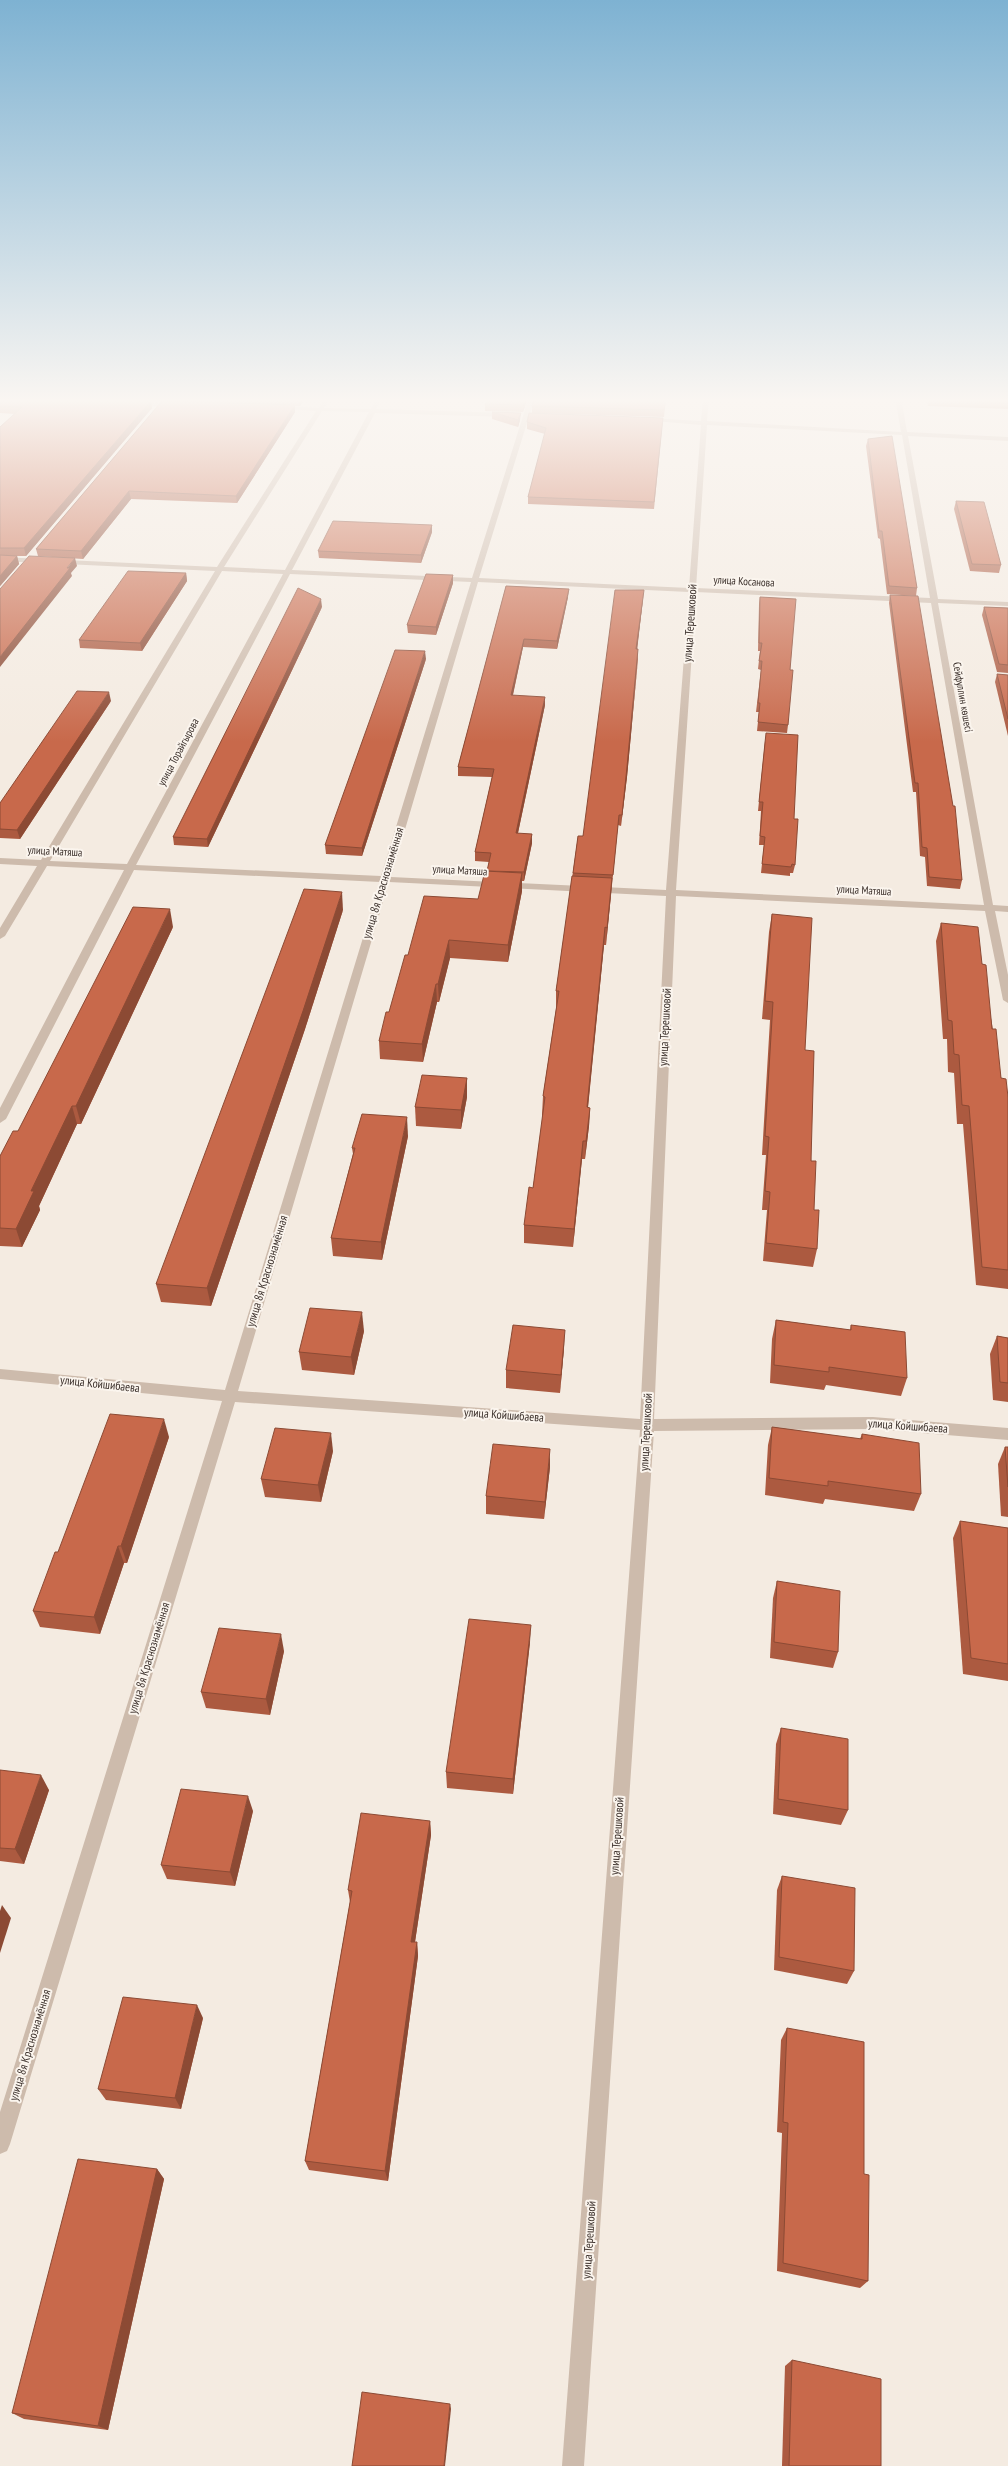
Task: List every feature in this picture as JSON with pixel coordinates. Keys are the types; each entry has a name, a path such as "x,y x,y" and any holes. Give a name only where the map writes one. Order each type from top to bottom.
{"street":[{"path":"0,936 42,863 256,512"},
{"name":"улица Торайгырова","path":"0,1119 131,866 319,512"},
{"name":"улица 8я Краснознамённая","path":"0,2144 230,1396 475,580 498,512"},
{"name":"улица Терешковой","path":"573,2466 647,1425 671,894 698,512"},
{"name":"Сейфуллин көшесі","path":"918,512 989,908 1008,1000"},
{"path":"23,566 35,552"},
{"name":"улица Косанова","path":"0,560 220,568 1008,604"},
{"name":"улица Матяша","path":"0,861 1008,909"},
{"name":"улица Койшибаева","path":"0,1374 230,1396 647,1425 873,1423 1008,1434"}],"building":[{"path":"0,512 55,512 24,548 0,548"},
{"path":"67,512 112,512 81,551 36,549"},
{"path":"877,512 905,512 917,588 889,586 882,531 879,531"},
{"path":"959,512 987,512 1001,565 972,564"},
{"path":"333,521 432,525 421,555 318,551"},
{"path":"0,555 17,556 0,576"},
{"path":"29,556 75,558 67,568 70,568 0,657 0,589"},
{"path":"128,571 186,573 140,643 79,640"},
{"path":"426,574 453,575 436,627 407,625"},
{"path":"506,586 569,589 557,641 524,639 511,695 545,697 516,833 532,834 524,872 487,871 491,853 475,852 494,769 458,767"},
{"path":"298,588 321,599 207,839 173,837"},
{"path":"615,590 644,590 636,649 638,649 622,815 619,815 613,875 573,873 578,836 583,836"},
{"path":"890,595 918,596 953,806 955,806 962,880 929,877 927,848 922,847 918,783 915,783"},
{"path":"760,597 796,599 790,670 793,670 788,725 758,722 762,661 759,661 762,643 759,643"},
{"path":"984,607 1008,608 1008,665 999,664"},
{"path":"395,650 425,651 362,848 325,845"},
{"path":"997,674 1008,675 1008,719"},
{"path":"77,691 109,692 17,830 0,829 0,803"},
{"path":"766,733 798,735 794,819 798,819 795,865 792,864 791,867 762,864 765,837 760,836 763,802 759,802"},
{"path":"485,871 522,873 508,945 449,940 438,984 436,984 422,1044 379,1041 386,1012 389,1012 405,955 408,955 424,896 478,899"},
{"path":"572,876 612,878 607,928 605,927 587,1107 590,1108 586,1141 583,1141 574,1229 524,1225 529,1187 533,1188 545,1097 543,1096 559,991 556,991"},
{"path":"304,889 342,892 207,1288 156,1284"},
{"path":"133,907 170,909 76,1106 72,1106 31,1191 34,1191 16,1229 0,1228 0,1156 13,1131 18,1131"},
{"path":"772,914 812,918 805,1050 814,1051 811,1161 816,1161 814,1210 819,1210 817,1249 766,1243 770,1192 765,1191 769,1137 765,1136 773,1002 765,1001"},
{"path":"941,923 978,927 982,964 986,965 992,1029 996,1029 1001,1078 1006,1079 1008,1097 1008,1270 982,1267 969,1106 962,1105 959,1055 954,1054 952,1021 948,1020"},
{"path":"422,1075 467,1078 461,1110 415,1107"},
{"path":"362,1114 407,1117 381,1242 331,1238"},
{"path":"310,1308 362,1312 351,1357 299,1352"},
{"path":"776,1320 851,1330 851,1325 905,1332 907,1378 829,1367 829,1372 774,1365"},
{"path":"513,1325 565,1330 561,1375 506,1370"},
{"path":"997,1336 1008,1338 1008,1383 1000,1382"},
{"path":"110,1414 164,1419 121,1546 118,1546 94,1617 33,1611 55,1552 58,1552"},
{"path":"772,1427 862,1439 862,1434 919,1443 921,1494 828,1481 828,1486 769,1478"},
{"path":"275,1428 331,1433 318,1485 261,1479"},
{"path":"493,1444 550,1449 545,1502 486,1496"},
{"path":"1005,1447 1008,1447 1008,1487"},
{"path":"960,1521 1008,1528 1008,1664 971,1658"},
{"path":"777,1581 840,1591 838,1652 774,1642"},
{"path":"469,1619 531,1625 513,1779 446,1772"},
{"path":"219,1628 281,1634 266,1699 201,1692"},
{"path":"781,1728 848,1739 848,1810 778,1799"},
{"path":"0,1770 41,1775 15,1849 0,1848"},
{"path":"181,1789 248,1796 230,1872 161,1865"},
{"path":"361,1813 430,1821 411,1942 417,1942 385,2171 305,2161 352,1891 348,1890"},
{"path":"782,1876 855,1888 854,1971 779,1957"},
{"path":"123,1997 197,2005 175,2098 98,2089"},
{"path":"787,2028 864,2042 864,2174 869,2175 868,2281 783,2263 788,2123 783,2122"},
{"path":"78,2159 157,2169 98,2426 12,2413"},
{"path":"792,2360 881,2379 881,2466 789,2466"},
{"path":"362,2392 450,2404 444,2466 352,2466"}]}
